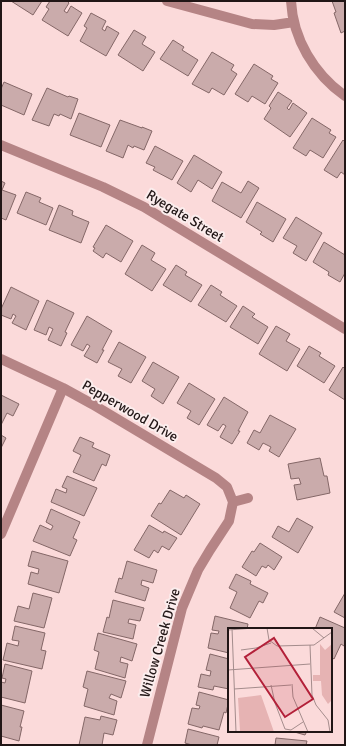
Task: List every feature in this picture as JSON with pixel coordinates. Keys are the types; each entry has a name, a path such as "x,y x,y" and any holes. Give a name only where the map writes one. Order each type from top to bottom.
{"street":[{"path":"167,1 252,24 274,25 294,22"},
{"path":"292,1 294,22 300,41 308,57 334,89 345,96"},
{"name":"Ryegate Street","path":"1,145 102,187 144,207 345,329"},
{"name":"Pepperwood Drive","path":"1,359 63,388 92,404 216,478 227,487 233,502"},
{"path":"1,534 63,388"},
{"path":"233,502 248,498"},
{"name":"Willow Creek Drive","path":"147,745 185,602 198,570 229,521 233,502"}],"building":[{"path":"11,1 42,1 33,15"},
{"path":"50,1 67,1 69,3 64,11 67,13 71,6 82,13 68,36 42,20 49,9 46,7"},
{"path":"332,1 345,1 345,31 341,33 334,13 336,12"},
{"path":"91,13 106,21 102,29 105,31 107,26 119,33 106,56 80,41 87,28 84,26"},
{"path":"134,30 146,37 142,44 155,52 143,71 118,55"},
{"path":"173,40 184,47 182,50 198,60 188,76 160,59"},
{"path":"212,52 234,65 231,70 237,74 224,95 212,88 209,93 192,84"},
{"path":"254,64 273,76 271,79 278,83 265,104 252,96 248,102 235,94"},
{"path":"4,82 32,94 24,115 1,105 1,89"},
{"path":"47,88 68,97 78,99 71,119 60,114 59,116 54,114 49,126 32,120"},
{"path":"278,92 292,101 287,108 289,110 293,103 307,113 290,137 264,119 271,108 269,106"},
{"path":"79,113 110,125 101,147 70,135"},
{"path":"312,118 331,130 329,133 336,137 323,158 310,150 306,156 293,148"},
{"path":"120,120 152,131 144,150 134,146 133,148 128,145 123,158 106,151"},
{"path":"343,140 345,142 345,175 341,172 337,178 324,170"},
{"path":"155,146 183,161 172,180 153,170 155,167 146,163"},
{"path":"194,155 222,172 212,189 198,180 191,192 177,183"},
{"path":"1,181 5,183 2,190 16,195 6,220 1,218"},
{"path":"248,181 259,188 241,218 212,201 222,182 241,193"},
{"path":"26,192 41,198 39,202 53,208 46,225 17,213"},
{"path":"257,202 286,219 273,242 260,234 262,232 246,222"},
{"path":"59,205 73,211 72,215 89,222 81,243 49,230"},
{"path":"296,217 322,233 306,261 293,253 297,246 283,238"},
{"path":"106,225 133,241 121,262 106,253 103,258 93,251 95,248 93,247"},
{"path":"324,242 345,255 345,273 340,282 328,275 329,272 313,262"},
{"path":"142,245 155,253 151,260 166,269 152,291 125,274"},
{"path":"176,265 187,272 185,275 202,285 191,302 163,285"},
{"path":"211,285 222,292 220,295 237,306 226,322 198,305"},
{"path":"11,287 39,301 26,330 12,323 16,316 13,314 11,319 1,315 1,309"},
{"path":"47,300 74,313 65,332 67,333 61,346 48,340 53,329 49,327 46,335 34,330"},
{"path":"243,306 255,314 252,317 268,327 258,344 230,327"},
{"path":"87,316 112,331 97,363 84,356 90,346 87,344 83,351 71,345"},
{"path":"276,326 290,334 286,341 300,349 287,371 259,354"},
{"path":"119,342 146,357 131,383 118,376 122,369 108,362"},
{"path":"309,346 321,353 319,356 335,366 324,383 297,366"},
{"path":"153,362 179,377 163,404 151,396 155,389 142,381"},
{"path":"343,367 345,369 345,400 329,390"},
{"path":"189,383 215,399 199,425 187,418 191,411 177,403"},
{"path":"1,395 19,404 13,416 7,413 1,425"},
{"path":"224,397 248,412 238,431 240,431 232,444 220,437 226,426 223,424 218,431 207,425"},
{"path":"270,415 296,429 279,457 269,451 271,447 263,443 259,450 247,443 254,430 260,433"},
{"path":"1,435 6,438 1,448"},
{"path":"80,437 94,443 92,447 110,455 106,466 102,464 94,481 73,472 81,455 73,451"},
{"path":"320,458 324,476 327,476 330,493 297,500 294,485 301,484 299,478 291,479 288,464"},
{"path":"67,476 97,488 84,516 51,502 56,489 66,493 67,489 62,487"},
{"path":"170,490 184,498 186,495 200,504 181,535 151,516 159,503 161,504"},
{"path":"51,509 80,522 73,538 77,540 70,556 33,541 40,525 51,530 53,526 46,522"},
{"path":"297,518 313,527 298,553 272,537 278,526 289,532"},
{"path":"149,525 163,533 164,531 177,538 169,550 162,546 158,553 154,550 149,558 134,550"},
{"path":"260,543 282,557 274,570 268,565 266,568 262,566 256,576 242,567 252,551 254,552"},
{"path":"32,551 68,561 59,593 28,584 31,572 38,574 39,569 28,566"},
{"path":"127,561 157,570 153,583 142,580 141,585 149,588 145,601 115,592 119,578 122,579"},
{"path":"236,574 251,581 250,584 268,593 263,603 259,601 250,618 230,608 237,592 229,588"},
{"path":"33,593 52,598 44,628 14,621 18,606 29,609"},
{"path":"345,593 345,618 334,612"},
{"path":"113,600 144,608 140,621 129,619 128,623 136,625 133,639 103,632 107,617 109,618"},
{"path":"215,616 248,624 247,628 228,628 228,653 208,648 211,633 218,634 219,631 212,630"},
{"path":"320,617 345,628 345,644 344,646 341,644 334,659 332,658 332,628 315,628"},
{"path":"15,626 45,633 41,650 46,651 42,669 3,660 7,643 18,646 19,641 12,640"},
{"path":"98,633 137,644 132,661 121,657 120,662 128,664 125,678 95,669 99,652 94,650"},
{"path":"210,654 228,659 228,689 214,686 213,690 198,687 201,674 210,676 211,671 206,670"},
{"path":"5,664 32,671 25,703 1,697 1,682 5,683 6,679 2,678"},
{"path":"87,671 126,681 121,698 111,694 109,698 117,701 114,715 84,706 88,689 83,687"},
{"path":"199,692 228,700 226,713 224,712 219,730 203,726 202,728 188,724 192,708 199,709 200,706 196,705"},
{"path":"1,705 24,711 20,727 22,727 19,741 1,736"},
{"path":"101,716 117,720 113,735 104,733 102,745 79,745 85,717 100,720"},
{"path":"188,729 219,737 217,745 192,745 185,743"},
{"path":"294,732 306,732 305,735"},
{"path":"276,738 307,741 306,745 275,745"}]}
